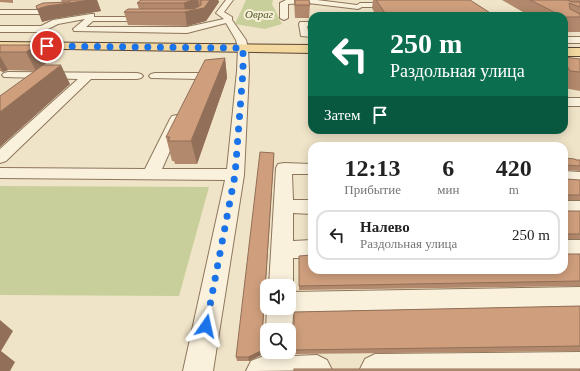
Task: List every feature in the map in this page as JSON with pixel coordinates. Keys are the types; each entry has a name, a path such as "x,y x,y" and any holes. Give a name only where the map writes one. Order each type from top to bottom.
{"main road":[{"path":"0,45 308,49"},
{"path":"568,52 580,52"}],"street":[{"path":"198,371 235,175 235,72 243,48 238,34 228,20 228,17 219,10 230,0"},
{"path":"359,6 371,0"},
{"path":"284,18 284,3 290,1 313,5 405,5"},
{"path":"0,6 24,5"},
{"path":"359,6 361,12"},
{"path":"0,12 68,11"},
{"path":"0,22 56,22 112,12 119,14 157,16 89,20 77,29 187,30 228,20"},
{"path":"0,29 42,29 56,22"},
{"path":"308,24 303,24 304,34 308,34"},
{"path":"568,40 580,40"},
{"path":"568,54 580,62"},
{"path":"56,75 68,66"},
{"path":"155,76 198,76 213,74"},
{"path":"8,75 137,76"},
{"path":"0,158 89,76"},
{"path":"191,90 198,76"},
{"path":"568,102 580,102"},
{"path":"151,174 181,111"},
{"path":"281,279 284,168 308,169"},
{"path":"0,173 235,175"},
{"path":"568,177 580,178"},
{"path":"283,206 308,207"},
{"path":"568,208 580,208"},
{"path":"568,249 580,248"},
{"path":"282,250 308,249"},
{"path":"296,304 580,298"},
{"path":"274,366 345,369 580,366"}],"green space":[{"name":"Овраг","path":"246,0 273,0 272,4 282,24 265,29 235,24"},
{"path":"0,186 209,187 179,296 0,295"}],"building":[{"path":"71,0 91,0 47,6 37,9 36,6 43,3 69,2"},
{"path":"141,0 193,0 184,3 137,3"},
{"path":"201,0 210,0 204,8 184,12 124,12 128,9 194,9 201,5"},
{"path":"295,0 309,0 310,5 295,5"},
{"path":"376,0 470,0 489,12 384,12"},
{"path":"530,0 567,0 572,2 580,2 580,7 569,3 570,9 580,14 580,17 568,17 568,12 554,12"},
{"path":"0,45 38,45 26,52 0,52"},
{"path":"225,58 191,141 168,141 170,137 166,137 205,60"},
{"path":"568,58 580,59 580,72 570,71 568,68"},
{"path":"43,65 61,65 0,112 0,96"},
{"path":"260,152 274,153 266,279 260,279 260,315 263,315 263,323 260,323 260,351 248,357 236,357"},
{"path":"568,158 580,160 580,166 568,165"},
{"path":"568,179 580,180 580,195 568,195"},
{"path":"568,211 580,211 580,234 568,234"},
{"path":"568,254 580,254 580,281 299,286 299,256 308,255 308,274 568,274"},
{"path":"580,306 580,346 296,350 296,323 294,323 294,315 296,315 296,312"},
{"path":"294,369 580,369 580,371 294,371"}],"route":[{"path":"47,46 243,48 243,71 235,175 206,326"}]}
